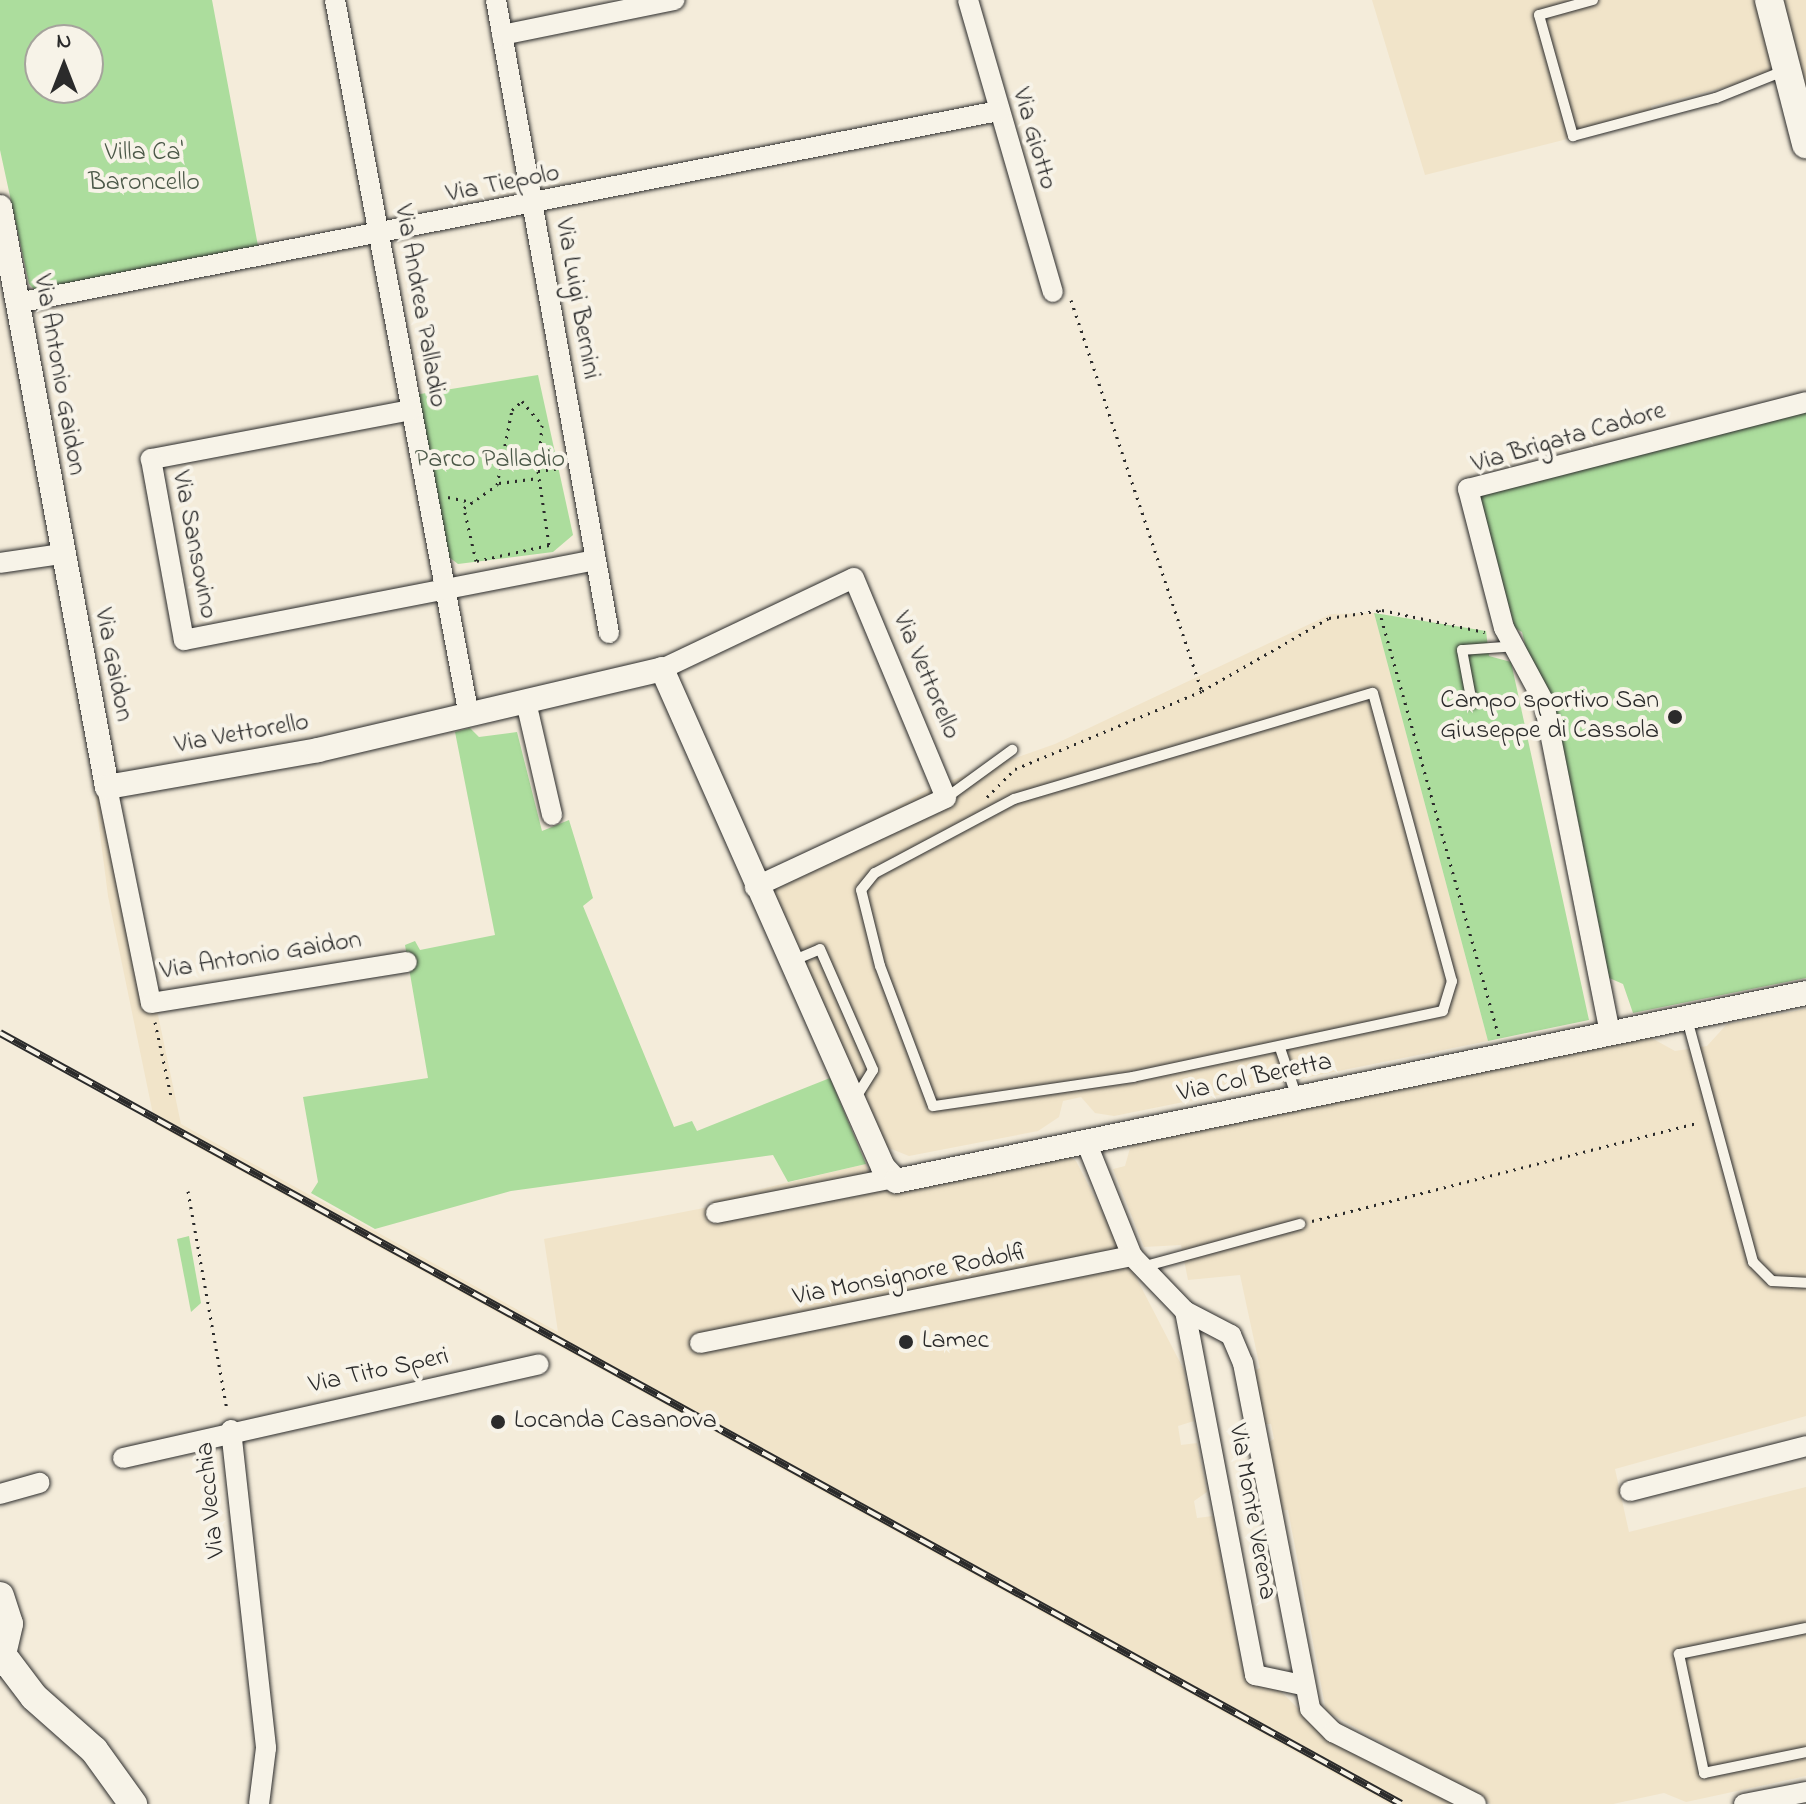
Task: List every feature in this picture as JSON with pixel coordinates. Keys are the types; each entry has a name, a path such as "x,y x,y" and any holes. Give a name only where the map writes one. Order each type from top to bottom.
{"main road":[{"path":"1774,4 1806,144"},
{"path":"0,1596 9,1624 1,1667 94,1750 133,1804"}],"street":[{"name":"Via Andrea Palladio","path":"335,0 469,716"},
{"name":"Via Luigi Bernini","path":"496,0 609,633"},
{"path":"502,35 674,0"},
{"name":"Via Giotto","path":"968,0 998,111 1061,291"},
{"name":"Via Tiepolo","path":"17,303 380,236 998,111"},
{"name":"Via Antonio Gaidon","path":"0,207 62,554"},
{"name":"Via Brigata Cadore","path":"1610,1033 1544,702 1515,642 1468,489 1806,402"},
{"name":"Via Sansovino","path":"411,410 151,459 184,640 446,591"},
{"path":"0,563 62,554"},
{"name":"Via Gaidon","path":"62,554 107,787"},
{"path":"446,591 595,560"},
{"name":"Via Vettorello","path":"107,787 469,716 662,669 854,578 946,798"},
{"path":"662,669 755,887 890,1179"},
{"path":"526,702 552,815"},
{"name":"Via Antonio Gaidon","path":"107,787 151,1003 407,962"},
{"path":"755,887 946,798"},
{"name":"Via Col Beretta","path":"716,1213 890,1179 905,1182 1806,993"},
{"path":"1087,1144 1137,1261"},
{"name":"Via Monte Verena","path":"1137,1261 1185,1311 1231,1335 1243,1363 1302,1685 1310,1709 1333,1732 1476,1804"},
{"name":"Via Monsignore Rodolfi","path":"700,1343 1137,1261"},
{"name":"Via Monte Verena","path":"1185,1311 1255,1675 1302,1685"},
{"name":"Via Tito Speri","path":"123,1458 231,1430 539,1364"},
{"name":"Via Vecchia","path":"231,1430 266,1748 259,1804"},
{"path":"1630,1491 1806,1446"},
{"path":"0,1494 39,1483"},
{"path":"1744,1804 1806,1792"}],"lane":[{"path":"1593,0 1539,15 1573,136 1716,98 1787,69"},
{"path":"1472,703 1462,650 1515,642"},
{"path":"1373,693 1452,981 1443,1011 1421,1020 1280,1048 933,1106 880,966 861,890 875,873 1014,799 1373,693"},
{"path":"946,798 1012,750"},
{"path":"1686,1018 1757,1270 1783,1284 1806,1283"},
{"path":"1280,1048 1297,1098"},
{"path":"1137,1261 1300,1224"},
{"path":"1806,1628 1679,1654 1704,1773 1806,1752"}],"path":[{"path":"1061,291 1202,691"},
{"path":"498,483 512,410 522,401 542,425 538,471 549,539 540,552 476,561 463,513 498,483 539,478"},
{"path":"538,471 579,465"},
{"path":"429,501 474,502"},
{"path":"1379,610 1505,1055"},
{"path":"982,801 1015,769 1202,691 1329,618 1379,610 1515,642"},
{"path":"151,1003 171,1096"},
{"path":"1300,1224 1715,1118"},
{"name":"Via Vecchia","path":"188,1191 231,1430"}],"shaded area":[{"path":"1372,0 1760,0 1778,74 1651,106 1654,117 1425,175"},
{"path":"1779,0 1806,0 1806,113"},
{"path":"1374,613 1488,1041 1114,1116 1095,1113 1081,1097 1063,1101 1059,1117 1038,1131 909,1156 884,1146 761,882 932,787 1055,744 1331,614"},
{"path":"111,792 181,1124 558,1332 544,1239 709,1207 714,1200 866,1164 874,1191 1065,1154 1076,1161 1184,1370 1194,1421 1178,1426 1181,1445 1197,1443 1207,1492 1194,1501 1197,1518 1213,1516 1243,1669 1273,1684 1306,1716 1457,1804 1390,1804 155,1124 108,896 95,795"},
{"path":"1806,1009 1806,1416 1615,1469 1629,1532 1806,1487 1806,1776 1686,1802 1664,1793 1613,1804 1491,1804 1326,1711 1288,1510 1281,1510 1267,1443 1274,1439 1271,1424 1263,1424 1253,1371 1260,1368 1240,1275 1188,1280 1181,1245 1144,1247 1113,1169 1125,1166 1132,1141 1646,1035 1675,1051 1707,1046 1727,1024"}],"green space":[{"name":"Villa Ca' Baroncello","path":"0,0 212,0 258,246 35,290 29,284 0,150"},
{"name":"Parco Palladio","path":"538,375 573,535 553,552 458,564 445,554 414,395"},
{"name":"Campo sportivo San Giuseppe di Cassola","path":"1806,408 1806,978 1633,1013 1623,984 1607,977 1522,632 1515,628 1474,485"},
{"path":"1374,613 1486,631 1489,656 1511,662 1589,1020 1488,1041"},
{"path":"470,728 479,737 517,732 542,831 569,820 593,898 583,906 674,1127 692,1121 697,1131 830,1078 866,1164 788,1182 773,1155 511,1191 375,1229 311,1193 318,1182 303,1097 428,1078 405,945 415,941 420,950 495,935 455,732"},
{"path":"189,1236 201,1303 191,1312 177,1239"}],"railway":[{"path":"0,1033 1401,1804"}],"place":[{"name":"Campo sportivo San Giuseppe di Cassola","path":"1675,717"},
{"name":"Lamec","path":"906,1342"},
{"name":"Locanda Casanova","path":"498,1422"}]}
